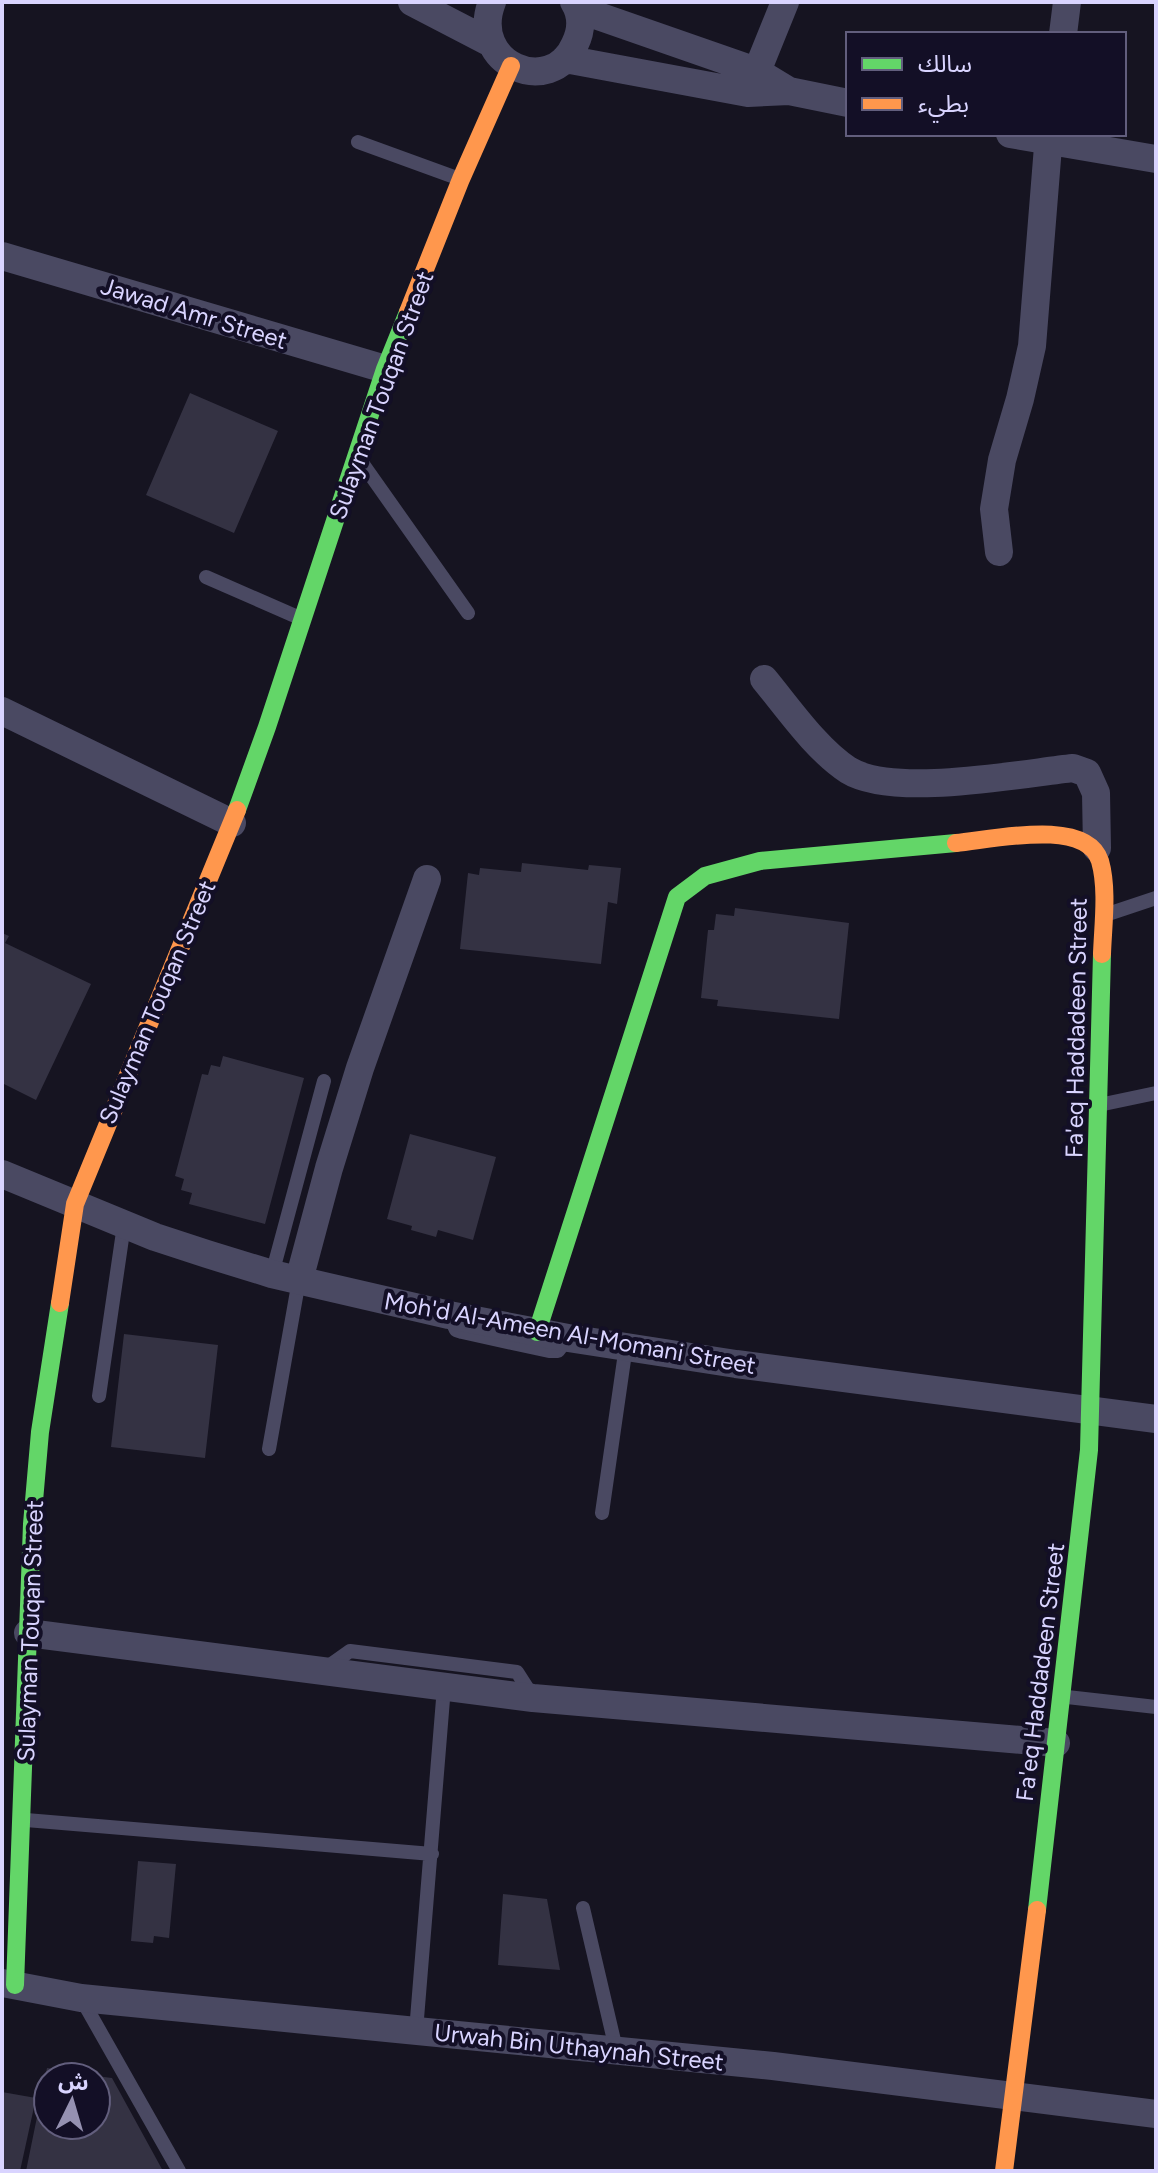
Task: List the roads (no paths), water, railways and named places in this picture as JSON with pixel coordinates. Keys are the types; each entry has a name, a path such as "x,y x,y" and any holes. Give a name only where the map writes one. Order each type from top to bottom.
{"street":[{"path":"412,2 489,42"},
{"path":"492,2 487,14 489,42 511,66 529,71 548,69 565,59 579,36 581,23 577,5"},
{"path":"752,82 785,2"},
{"path":"1063,32 1067,2"},
{"path":"577,5 752,82"},
{"path":"565,59 752,82 846,103"},
{"name":"Sulayman Touqan Street","path":"8,1984 23,1819 32,1524 40,1432 75,1204 232,823 385,369 461,179 511,66"},
{"path":"999,552 994,509 1002,460 1014,424 1032,346 1049,138 1156,159"},
{"name":"Jawad Amr Street","path":"2,256 385,369"},
{"path":"764,679 831,758 871,781 925,784 1073,768 1087,773 1096,793 1097,848"},
{"path":"2,711 232,823"},
{"path":"537,1332 677,897 690,883 717,870 760,861 1051,834 1069,834 1097,848"},
{"name":"Fa'eq Haddadeen Street","path":"1004,2171 1063,1696 1092,1411 1103,915 1102,863 1097,848"},
{"path":"299,1280 360,1068 427,879"},
{"name":"Moh'd Al-Ameen Al-Momani Street","path":"2,1174 124,1225 272,1274 449,1315 568,1338 881,1385 1156,1419"},
{"path":"28,1633 533,1698 1056,1743"},
{"name":"Urwah Bin Uthaynah Street","path":"8,1984 81,1998 616,2049 1156,2114"}],"lane":[{"path":"358,142 461,179"},
{"path":"357,456 468,613"},
{"path":"206,577 302,619"},
{"path":"1103,915 1156,898"},
{"path":"272,1274 324,1081"},
{"path":"1099,1105 1156,1093"},
{"path":"99,1396 124,1225"},
{"path":"269,1449 299,1280"},
{"path":"449,1315 456,1330 549,1351 558,1351 568,1338"},
{"path":"602,1513 626,1346"},
{"path":"325,1669 350,1651 517,1672 533,1698"},
{"path":"416,2031 444,1687"},
{"path":"1063,1696 1156,1707"},
{"path":"23,1819 432,1854"},
{"path":"583,1908 616,2049"},
{"path":"81,1998 179,2171"}]}
